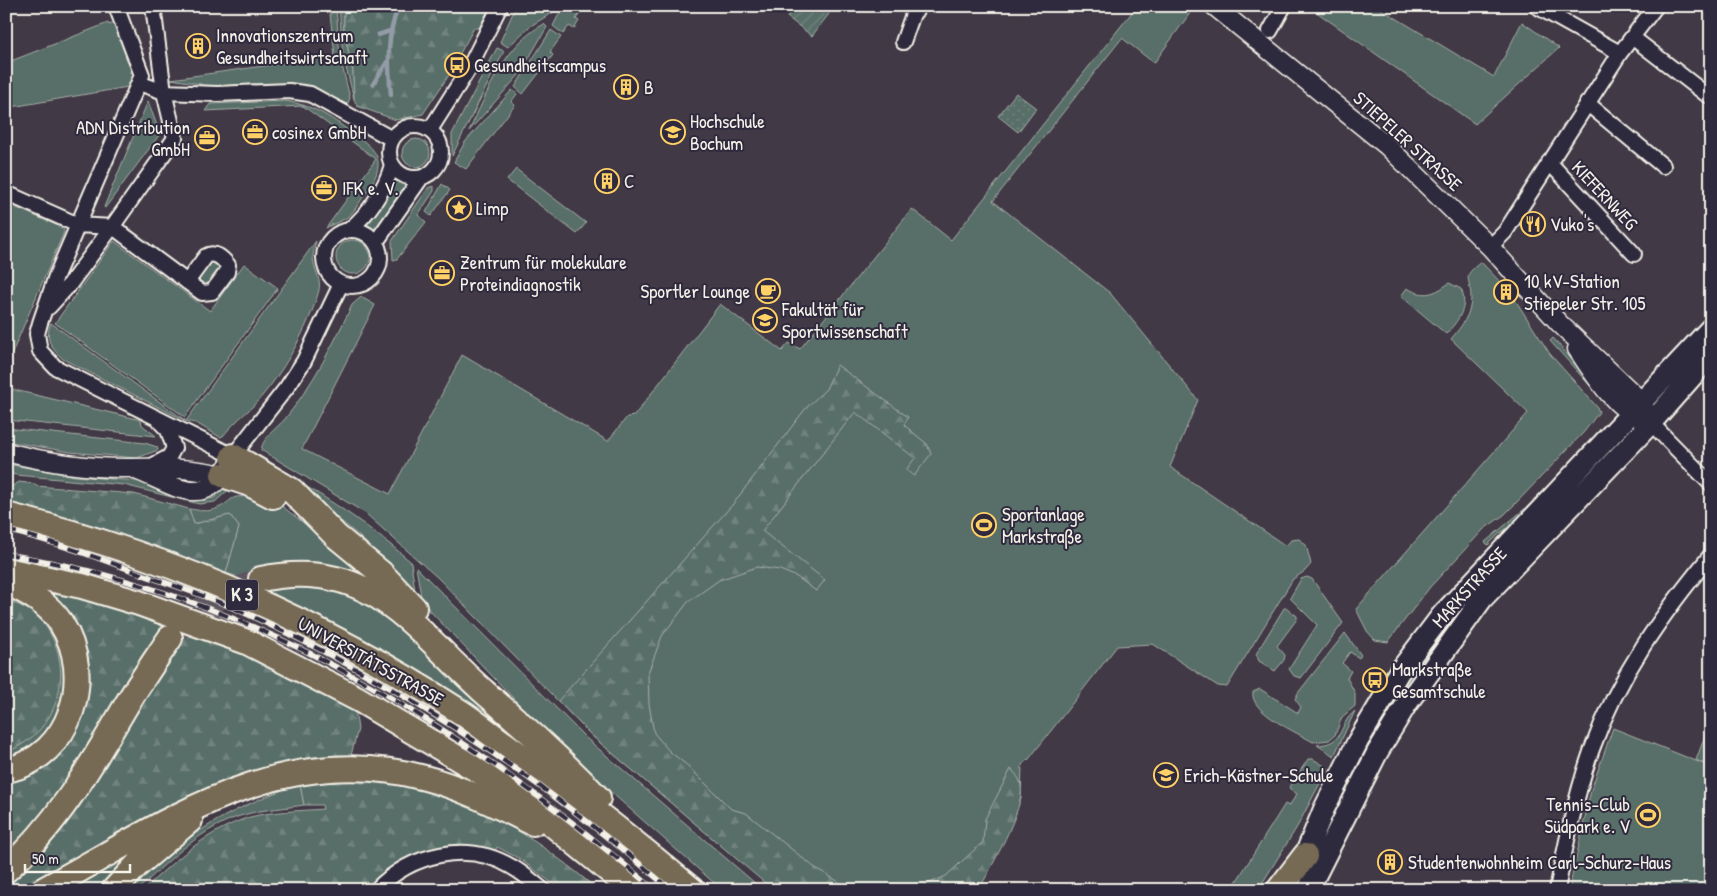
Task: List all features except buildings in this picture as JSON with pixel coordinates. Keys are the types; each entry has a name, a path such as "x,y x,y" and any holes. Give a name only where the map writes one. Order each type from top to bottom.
{"highway":[{"path":"228,466 291,490 336,536 381,573 404,597 416,611 434,642"},
{"name":"UNIVERSITÄTSSTRASSE","path":"6,515 69,531 156,560 271,608 350,646 461,712 586,803 692,890"},
{"name":"UNIVERSITÄTSSTRASSE","path":"6,570 82,586 130,600 246,642 358,699 491,778 584,849 633,890"},
{"path":"261,579 295,575 343,580 386,600 409,618 482,690 559,757 656,859"},
{"path":"6,582 30,594 48,608 61,622 71,643 77,666 77,689 73,711 61,732 46,749 30,761 6,770"},
{"path":"6,870 32,844 80,784 124,708 170,638"},
{"path":"43,890 163,823 219,795 270,778 328,769 361,768 425,778 477,796 584,849"},
{"path":"114,890 137,865 219,795"},
{"path":"1278,890 1305,856"}],"main road":[{"name":"MARKSTRASSE","path":"1290,890 1347,762 1403,666 1442,615 1465,589 1711,328"},
{"name":"MARKSTRASSE","path":"1308,890 1377,753 1406,705 1496,582 1651,423 1711,355"}],"street":[{"path":"116,6 142,75 56,276 37,334 40,351 55,367 155,417 228,466"},
{"path":"45,311 70,284 174,138 164,92 153,6"},
{"path":"430,130 468,70 500,6"},
{"path":"903,42 913,14 920,6"},
{"name":"STIEPELER STRASSE","path":"1214,6 1387,146 1490,247 1635,408 1711,484"},
{"path":"1270,31 1284,6"},
{"path":"1536,6 1620,54"},
{"name":"KIEFERNWEG","path":"1490,247 1505,232 1587,103 1632,37 1656,6"},
{"path":"1632,37 1707,95"},
{"path":"139,83 164,92 217,94 289,91 310,94 392,139"},
{"path":"1587,103 1663,166"},
{"path":"350,229 369,234 376,242 380,259 374,276 359,285 341,284 327,272 324,253 333,237 350,229 363,218 388,181 392,165 389,150 392,139 408,127 416,126 430,130 440,144 440,162 429,175 421,178 404,176 392,165"},
{"name":"KIEFERNWEG","path":"1549,162 1634,254"},
{"path":"376,242 421,178"},
{"path":"6,193 78,225 112,227 187,282"},
{"path":"131,468 196,492 212,487 300,366 341,284"},
{"path":"152,466 169,457 174,448 168,430 155,417"},
{"path":"6,452 55,462 131,468 152,466 198,470 228,466"},
{"path":"1557,890 1569,829 1592,749 1616,695 1649,635 1673,600 1711,555"},
{"path":"376,890 404,867 424,858 458,853 499,861 511,866 543,890"}],"green space":[{"path":"329,6 336,6 340,57 350,98 348,103 345,104 326,94 308,88 291,85 258,84 201,87 201,84 171,79 335,56"},
{"path":"339,6 344,6 344,31 353,72 354,99 343,56"},
{"path":"344,6 490,6 479,28 474,28 453,69 423,114 396,120 357,106 354,99 353,72 344,31"},
{"path":"516,6 557,6 555,11 529,27 508,47 500,42"},
{"path":"569,6 591,6 587,12 583,9 576,19 579,21 574,29 569,26 563,34 553,26 559,14"},
{"path":"796,6 835,6 812,36 787,17"},
{"name":"Sportanlage Markstraße","path":"1137,6 1192,6 1193,9 1154,63 1122,38 993,201 1110,293 1198,400 1170,467 1286,546 1291,540 1299,539 1306,545 1311,564 1305,571 1293,579 1227,687 1218,686 1153,644 1117,646 1029,759 1022,765 1021,799 977,890 786,890 736,858 591,735 438,578 365,513 261,450 267,437 285,419 305,392 330,349 352,305 361,297 375,305 302,449 390,494 462,355 608,441 627,417 634,416 720,304 782,351 789,343 800,349 912,209 951,240"},
{"path":"1308,6 1376,6 1494,77 1522,22 1559,48 1475,124"},
{"path":"108,23 109,25 114,23 130,63 131,71 128,87 6,108 6,63"},
{"path":"544,24 547,27 519,75 469,131 490,86 507,57 530,33"},
{"path":"551,30 561,37 550,52 553,55 523,94 515,87"},
{"path":"497,48 504,51 452,156 452,134"},
{"path":"512,90 517,94 511,102 515,105 466,169 454,162 465,142"},
{"path":"1016,93 1036,108 1018,132 998,116"},
{"path":"148,101 160,134 105,208 104,207"},
{"path":"286,101 304,105 326,115 365,142 376,155 378,170 368,190 353,212 348,217 326,228 376,159 303,106 205,111 210,104"},
{"path":"416,139 426,143 430,153 426,163 416,167 406,163 402,153 406,143"},
{"path":"516,169 586,223 577,234 507,180"},
{"path":"396,179 410,185 377,233 364,225"},
{"path":"442,184 450,190 431,216 426,212"},
{"path":"434,186 434,191 418,215 426,222 397,259 393,260 392,241 428,188"},
{"path":"10,205 63,228 64,232 6,367 6,213"},
{"path":"353,240 365,245 370,257 365,269 353,274 341,269 336,257 341,245"},
{"path":"114,241 210,311 244,264 278,288 185,417 55,323"},
{"path":"316,241 313,258 319,280 319,290 308,321 292,353 272,384 223,436 220,437 196,423 186,421"},
{"path":"211,259 218,263 219,271 209,285 205,287 200,283 199,276"},
{"path":"1481,262 1505,287 1501,291 1507,299 1512,295 1550,354 1597,407 1599,412 1584,432 1516,503 1504,515 1484,529 1430,587 1388,642 1375,640 1367,631 1356,609 1528,413 1451,339 1462,325 1471,304 1469,275"},
{"path":"1449,283 1461,289 1464,302 1458,319 1446,334 1401,296 1407,288 1424,294 1439,290"},
{"path":"51,323 186,421 63,359 50,343 48,334"},
{"path":"1553,338 1603,395 1601,398 1550,341"},
{"path":"837,365 908,417 904,425 927,444 931,454 914,476 906,470 915,458 855,412 762,531 825,580 816,591 797,577 780,570 757,567 719,580 688,602 662,636 648,673 649,704 654,733 670,752 688,766 731,809 746,813 814,867 844,885 858,890 773,890 591,735 558,701 733,504 806,408 826,389"},
{"path":"6,388 141,420 142,425 156,436 7,420"},
{"path":"6,428 145,443 157,447 158,450 137,458 70,452 6,441"},
{"path":"1596,435 1600,435 1522,518 1499,534 1488,545 1485,542 1528,506"},
{"path":"1610,444 1614,448 1476,600 1301,890 1296,890 1363,745 1422,651"},
{"path":"6,464 75,476 137,481 203,500 214,498 231,481 236,483 215,502 199,504 124,485 6,473"},
{"path":"286,475 351,515 411,562 415,591 394,575 366,543 346,525 295,485"},
{"path":"19,482 35,484 36,486 134,494 189,509 194,524 230,515 239,527 226,573 98,527 6,501 7,489"},
{"path":"252,492 283,507 372,576 370,579 350,571 319,565 270,567 238,577 226,573 239,527 230,515 194,524 189,509 215,510 234,498 247,497"},
{"path":"416,567 586,738 763,890 722,890 588,772 539,725 430,611 421,596"},
{"path":"1307,577 1312,579 1343,623 1301,678 1294,676 1289,669 1317,625 1290,598 1301,579"},
{"path":"275,581 360,591 525,740 460,698 393,659 326,621 257,586"},
{"path":"42,587 81,597 169,627 47,812 6,851 6,779 81,712"},
{"path":"6,592 44,615 67,658 63,710 42,740 6,762 6,752 20,746 31,737 50,714 15,604 6,600"},
{"path":"6,600 34,613 50,633 58,653 61,673 59,693 52,712 41,728 25,742 6,752"},
{"path":"1284,608 1287,608 1297,616 1297,619 1277,646 1285,655 1284,660 1275,671 1259,661 1256,654"},
{"path":"182,632 217,645 219,642 303,681 355,709 358,729 350,759 316,764 33,890 6,890 6,876"},
{"path":"1345,633 1361,655 1359,658 1350,652 1342,663 1351,671 1347,678 1355,693 1355,706 1342,717 1335,735 1329,740 1313,742 1266,714 1254,700 1253,692 1260,689 1298,713 1301,707 1295,699 1298,693"},
{"path":"1355,711 1334,756 1317,745 1333,741 1340,733 1349,716"},
{"path":"1711,720 1711,767 1696,760"},
{"name":"Tennis-Club Südpark e. V","path":"1613,728 1711,767 1711,890 1569,890 1591,790"},
{"path":"1308,759 1313,759 1328,768 1297,827 1258,890 1231,890 1285,804 1289,806 1297,794 1289,788"},
{"path":"1011,769 1018,777 1021,786 1018,809 1006,838 979,890 914,890 946,876 983,842 985,819"},
{"path":"362,779 415,786 447,796 470,806 515,829 537,843 598,890 561,890 520,859 497,847 494,854 481,850 380,878 369,890 143,890 193,847 235,823 250,817 286,811 323,809 322,805 304,805 300,784"},
{"path":"300,784 304,805 254,812 216,826 188,845 138,890 129,890 166,855 207,826 252,802"},
{"path":"168,831 109,890 61,890"}],"waterway":[{"path":"391,95 389,50 392,28 399,6"},
{"path":"378,35 390,31"},
{"path":"373,84 387,62"}],"tunnel":[{"path":"174,633 203,607 261,579"}],"railway":[{"path":"6,530 80,552 221,603 291,635 349,665 406,697 515,769 568,807 671,890"},
{"path":"6,554 52,562 163,592 249,625 311,654 373,687 491,763 548,804 655,890"}],"place":[{"name":"Innovationszentrum Gesundheitswirtschaft","path":"198,46"},
{"name":"Gesundheitscampus","path":"457,65"},
{"name":"B","path":"626,87"},
{"name":"cosinex GmbH","path":"255,132"},
{"name":"Hochschule Bochum","path":"673,132"},
{"name":"ADN Distribution GmbH","path":"207,138"},
{"name":"C","path":"607,181"},
{"name":"IFK e. V.","path":"324,188"},
{"name":"Limp","path":"459,208"},
{"name":"Vuko's","path":"1533,224"},
{"name":"Zentrum für molekulare Proteindiagnostik","path":"442,273"},
{"name":"Sportler Lounge","path":"768,291"},
{"name":"10 kV-Station Stiepeler Str. 105","path":"1506,292"},
{"name":"Fakultät für Sportwissenschaft","path":"765,320"},
{"name":"Sportanlage Markstraße","path":"984,525"},
{"name":"Markstraße Gesamtschule","path":"1375,680"},
{"name":"Erich-Kästner-Schule","path":"1166,775"},
{"name":"Tennis-Club Südpark e. V","path":"1648,815"},
{"name":"Studentenwohnheim Carl-Schurz-Haus","path":"1390,862"}]}
